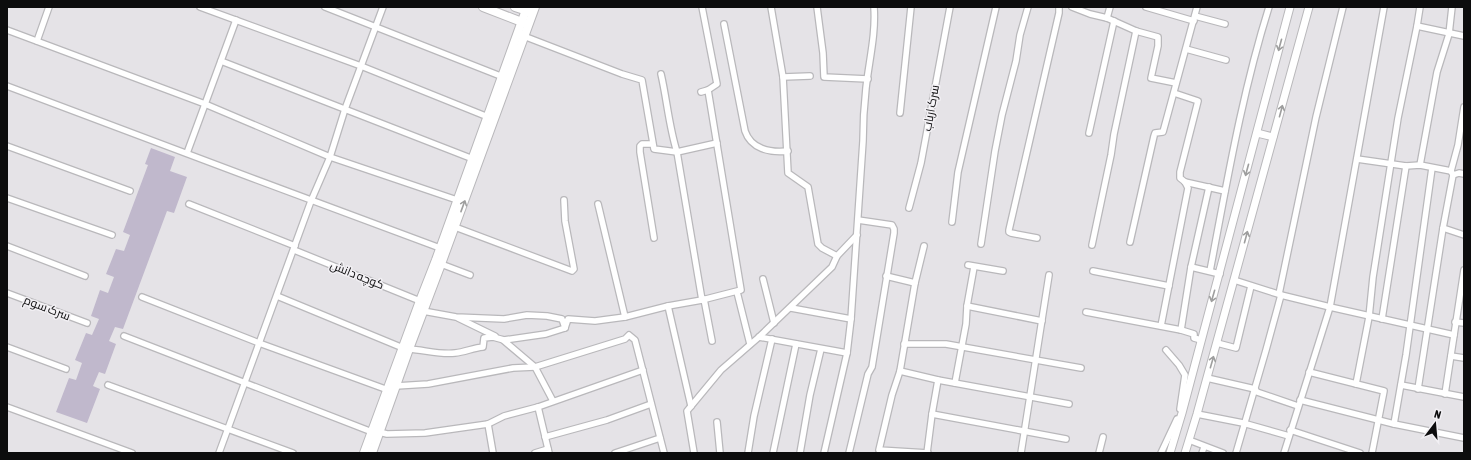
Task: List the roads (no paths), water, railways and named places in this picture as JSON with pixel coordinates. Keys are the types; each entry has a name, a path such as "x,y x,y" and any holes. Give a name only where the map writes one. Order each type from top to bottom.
{"main road":[{"path":"483,7 525,23"},
{"path":"372,453 376,432 388,390 442,264 530,10 515,7"},
{"path":"364,453 376,432 396,386 420,301 503,77 521,35"}],"street":[{"path":"37,41 50,7"},
{"path":"200,7 361,66 488,117"},
{"path":"325,7 503,77"},
{"path":"219,453 311,201 330,157 383,7"},
{"path":"701,92 708,90 717,84 702,7"},
{"path":"771,7 783,77 788,173 808,187 818,244 822,248 837,256"},
{"path":"817,7 823,53 824,77 868,79"},
{"path":"824,453 847,353 851,319 863,141 863,116 871,60 874,7"},
{"path":"900,113 911,7"},
{"name":"سرک ارباب","path":"909,208 921,163 950,7"},
{"path":"952,222 958,172 996,7"},
{"path":"981,244 1002,115 1016,61 1020,35 1028,7"},
{"path":"1037,238 1011,233 1009,230 1059,7"},
{"path":"1072,7 1083,9 1136,31 1159,38 1151,78 1176,83"},
{"path":"1107,18 1110,7"},
{"path":"1146,7 1225,24"},
{"path":"1130,242 1154,136 1155,133 1163,132 1197,7"},
{"path":"1210,270 1231,158 1259,40 1269,7"},
{"path":"1170,453 1220,274 1290,7"},
{"path":"1185,453 1217,343 1309,7"},
{"path":"1236,453 1255,389 1280,294 1316,117 1342,7"},
{"path":"1284,453 1308,372 1330,307 1384,7"},
{"path":"1356,384 1369,317 1378,240 1398,118 1420,7"},
{"path":"1420,165 1437,72 1449,34 1452,7"},
{"path":"187,153 236,20"},
{"path":"1089,133 1114,21"},
{"path":"724,24 748,139 763,150 776,152 788,151"},
{"path":"1417,26 1464,36"},
{"path":"7,30 205,104 330,157 457,200"},
{"path":"1092,245 1136,31"},
{"path":"521,35 622,74 642,80 654,149 677,152 717,143"},
{"path":"1186,49 1226,60"},
{"path":"221,61 473,159"},
{"path":"661,74 712,341"},
{"path":"783,77 810,76"},
{"path":"7,86 440,248"},
{"path":"565,328 568,319 595,321 625,317 741,290 708,90"},
{"path":"1161,326 1188,188 1185,182 1180,178 1180,172 1198,101 1174,93"},
{"path":"1418,389 1443,228 1464,107"},
{"path":"1257,133 1273,137"},
{"path":"652,144 642,144 640,146 640,152 654,238"},
{"path":"7,146 130,191"},
{"path":"1357,159 1406,166 1420,165 1452,173 1464,174"},
{"path":"1382,319 1406,166"},
{"path":"1394,424 1410,325 1432,168"},
{"path":"1185,182 1209,186 1225,191"},
{"path":"1181,330 1191,267 1209,186"},
{"path":"7,198 112,235"},
{"path":"455,226 572,271 574,269 565,221 564,200"},
{"name":"کوچه دانش","path":"189,204 420,301"},
{"path":"598,204 625,317"},
{"path":"849,453 868,374 872,368 894,233 892,225 858,220"},
{"path":"1443,228 1464,235"},
{"path":"694,453 688,411 721,370 791,308 832,267 837,256 857,235"},
{"path":"7,246 85,276"},
{"path":"924,246 904,344 900,372 892,395 879,450 928,453 932,414 938,380"},
{"path":"442,264 470,275"},
{"path":"968,265 1003,271"},
{"path":"955,383 966,324 967,306 974,267"},
{"path":"1191,267 1210,270 1220,274"},
{"path":"1445,394 1464,270"},
{"path":"1093,271 1169,286"},
{"path":"1021,453 1049,275"},
{"path":"886,276 916,283"},
{"path":"763,279 774,323"},
{"path":"1234,280 1280,294 1369,317 1454,335"},
{"path":"1217,343 1236,348 1251,286"},
{"path":"737,292 750,344"},
{"name":"سرک سوم","path":"7,293 87,323"},
{"path":"277,296 406,348 440,353 456,353 471,348 483,347 484,338 493,337 504,340 546,334 565,328"},
{"path":"142,297 259,343 388,390"},
{"path":"668,306 692,406"},
{"path":"967,306 1042,321"},
{"path":"791,308 851,319"},
{"path":"423,311 456,318 504,319 527,315 547,316 562,318 565,328"},
{"path":"1086,312 1181,330 1194,334 1194,338 1201,340"},
{"path":"456,318 504,340 535,367 553,401"},
{"path":"1455,322 1464,323"},
{"path":"396,386 428,384 512,368 535,367 625,339 630,335 635,340 664,453"},
{"path":"124,336 376,432 387,434 425,433 488,424 504,416 538,407 643,370"},
{"path":"759,337 847,353"},
{"path":"748,453 754,416 772,339"},
{"path":"773,453 796,344"},
{"path":"904,344 946,344 961,346 1081,368"},
{"path":"7,346 66,368"},
{"path":"800,453 810,395 821,349"},
{"path":"1161,453 1180,413 1185,375 1179,365 1166,350"},
{"path":"1451,356 1464,358"},
{"path":"900,372 1069,404"},
{"path":"1308,372 1384,392 1372,453"},
{"path":"1207,378 1255,389 1257,392 1299,403 1464,438"},
{"path":"108,385 293,453"},
{"path":"1401,385 1464,397"},
{"path":"545,437 607,420 651,404"},
{"path":"7,407 132,453"},
{"path":"535,453 549,451 538,407"},
{"path":"932,414 1066,439"},
{"path":"1197,414 1290,433 1360,453"},
{"path":"717,422 720,453"},
{"path":"488,424 493,453"},
{"path":"1100,453 1103,437"},
{"path":"615,453 660,438"},
{"path":"1189,440 1222,453"},
{"path":"1202,453 1204,447"}]}
